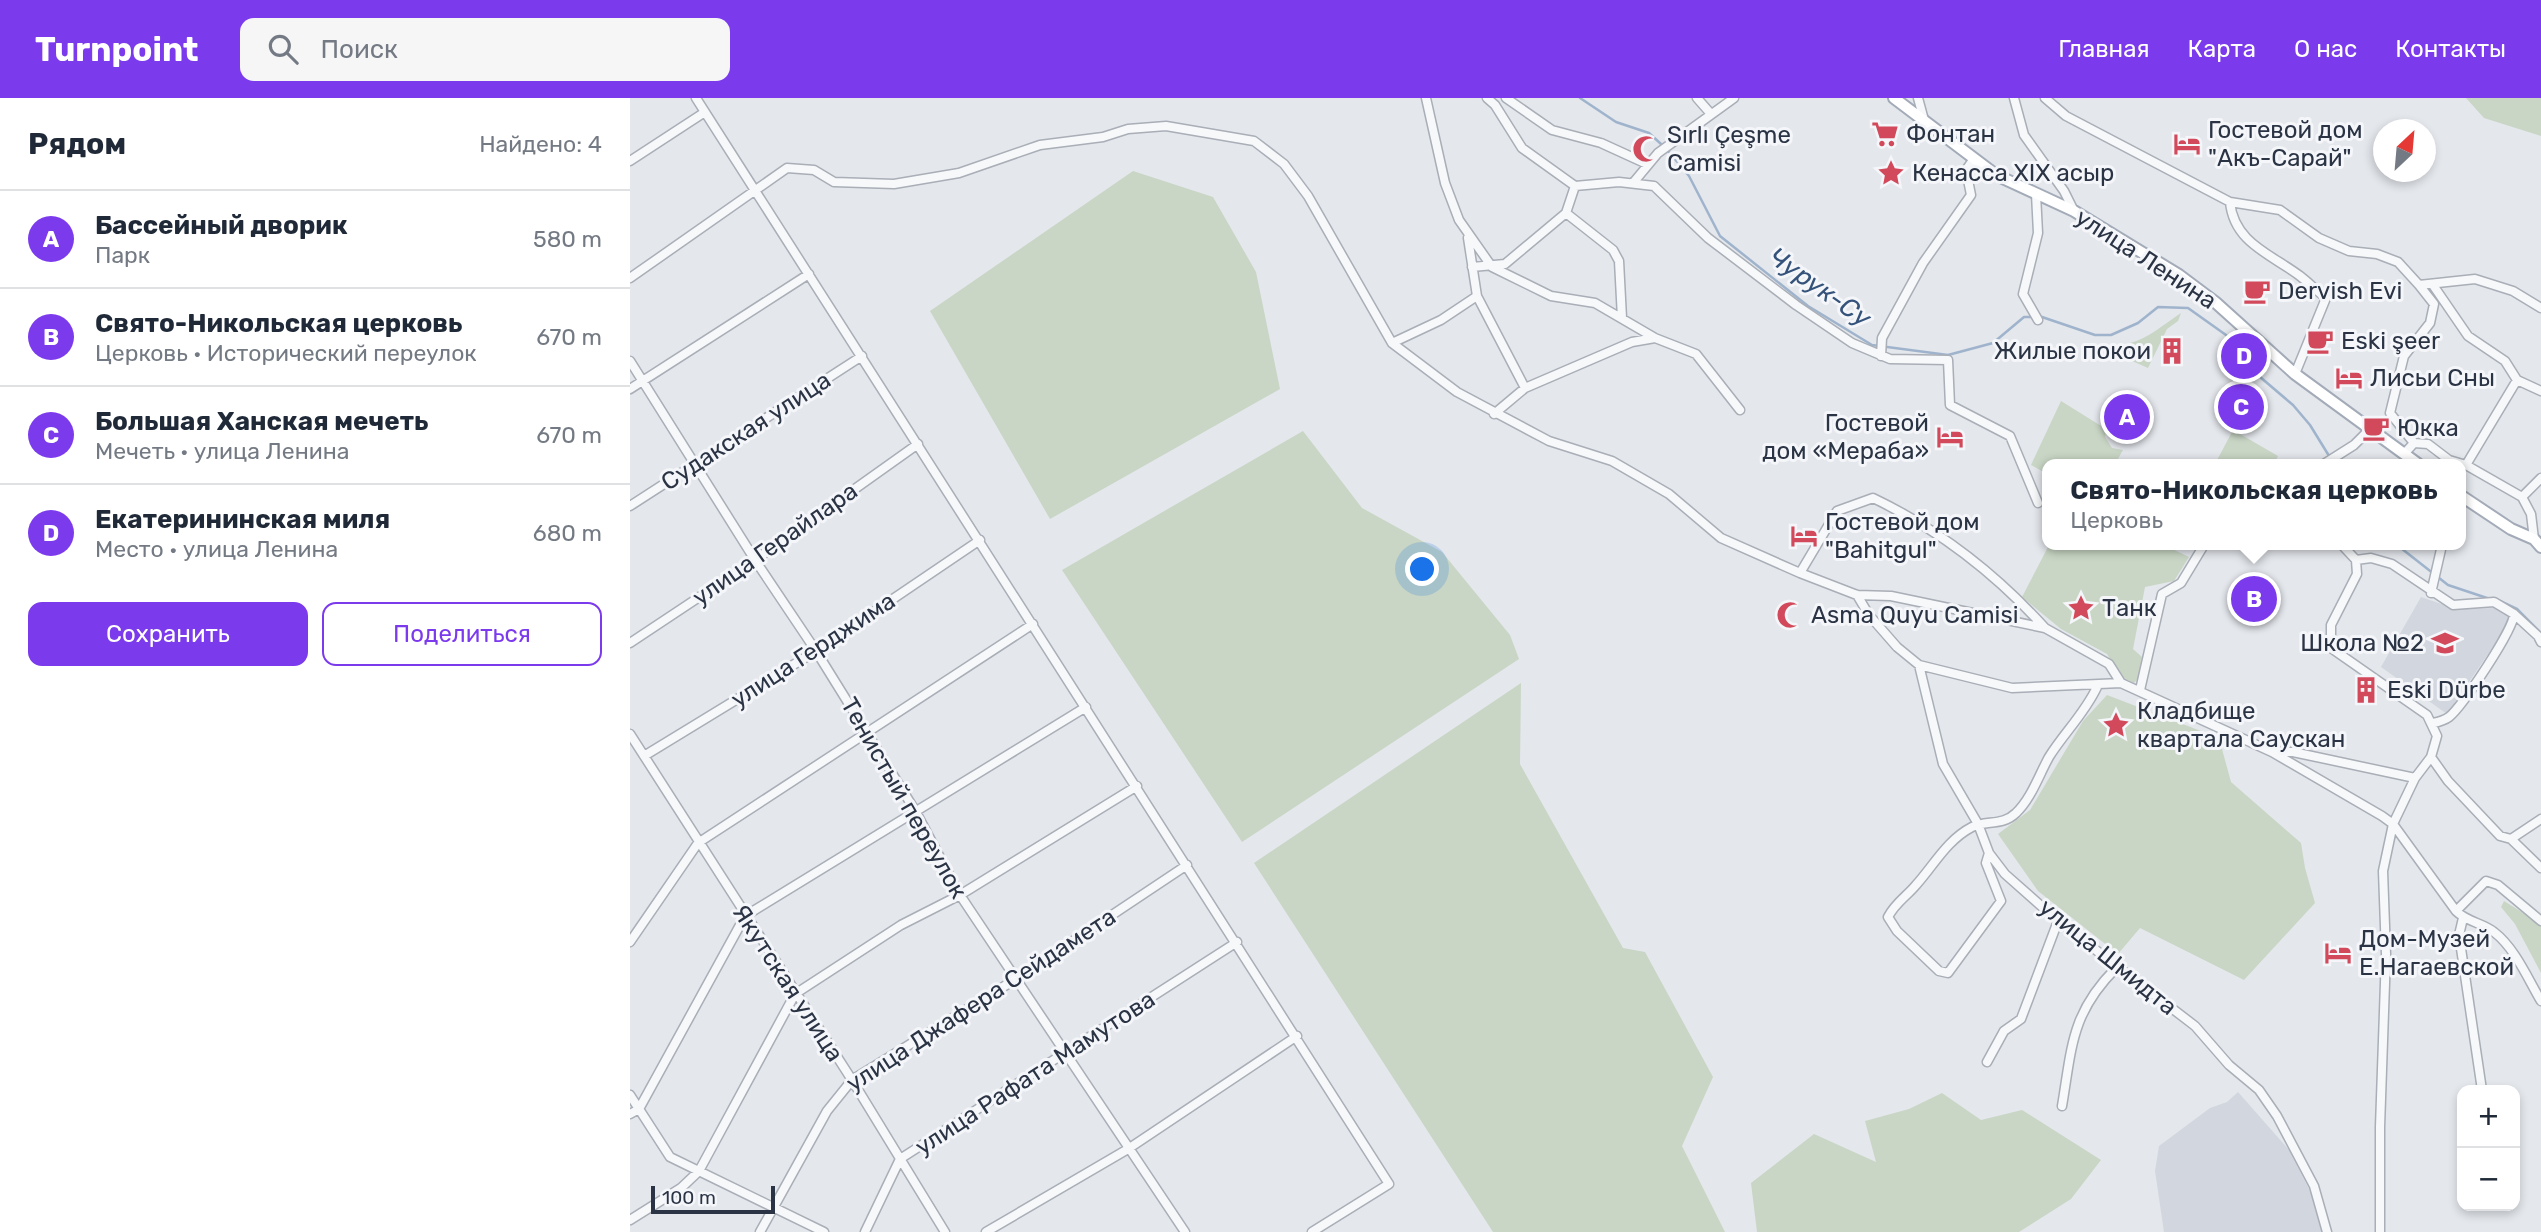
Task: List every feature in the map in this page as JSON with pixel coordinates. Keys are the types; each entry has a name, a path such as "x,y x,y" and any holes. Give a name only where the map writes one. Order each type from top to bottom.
{"main road":[{"name":"улица Ленина","path":"1894,98 1973,160 2074,211 2206,295 2295,374 2411,459"},
{"path":"2466,499 2537,543"}],"street":[{"path":"696,98 1389,1184 1312,1232"},
{"path":"1426,98 1444,183 1468,235 1492,267 1551,296 1595,303 1655,338 1696,354 1740,410"},
{"path":"1487,98 1495,105 1522,148 1575,186 1619,182 1654,186 1708,237 1796,305 1852,343 1882,351 1948,360 1950,405 2010,436 2038,503"},
{"path":"1506,98 1552,131 1601,143 1647,164"},
{"path":"1697,98 1712,114"},
{"path":"1633,183 1647,164 1734,98"},
{"path":"1918,98 1924,123"},
{"path":"2014,98 2024,135 2064,191 2074,211"},
{"path":"2045,98 2066,116 2230,202 2280,210 2319,238 2349,251 2377,254 2398,262 2434,304 2430,323 2403,356 2390,413 2414,443 2428,444 2448,459"},
{"path":"630,161 705,112"},
{"path":"630,278 787,168 814,170 834,182 894,184 968,170 1040,145 1103,137 1128,129 1166,125 1254,141 1284,164 1308,196 1392,343 1457,392 1549,441 1612,461 1669,494 1721,538 1800,573 1857,595 1891,596 2045,628 2109,664 2120,683"},
{"path":"1882,351 1882,338 1923,262 1971,195 1966,170 1973,160"},
{"path":"1472,267 1505,264 1566,213 1575,186"},
{"path":"2036,194 2038,233 2023,294 2036,317"},
{"path":"2230,202 2239,230 2255,247 2298,275 2326,298 2295,374"},
{"path":"1566,213 1613,250 1619,261 1622,318"},
{"path":"1468,235 1477,296 1525,388"},
{"path":"630,389 809,274"},
{"path":"2419,285 2476,279 2513,291 2541,308"},
{"path":"2433,285 2468,336 2505,361 2517,380 2541,391"},
{"path":"1392,343 1441,320 1477,296"},
{"path":"1494,414 1525,388 1632,342 1655,338"},
{"name":"Судакская улица","path":"630,506 862,356"},
{"name":"Тенистый переулок","path":"630,360 868,734 916,813 960,895 1185,1232"},
{"path":"2517,380 2466,465 2522,497 2531,514 2537,543"},
{"path":"2331,459 2354,445 2370,429"},
{"path":"2404,454 2414,443"},
{"name":"улица Герайлара","path":"630,643 755,560 918,444"},
{"path":"2522,497 2541,478"},
{"path":"1800,573 1837,512 1873,498 1936,530 2025,606 2045,628"},
{"name":"улица Герджима","path":"644,756 816,651 980,540"},
{"path":"2140,690 2162,594 2181,583 2201,550"},
{"path":"2347,550 2357,560 2357,574 2331,625 2331,648 2427,715 2437,736 2431,757 2414,778 2393,824 2383,871 2386,954 2380,1127 2380,1232"},
{"path":"2431,593 2431,582 2441,550"},
{"path":"2357,560 2371,558 2392,564 2431,593 2453,605 2494,602 2514,614 2541,642"},
{"path":"1857,595 1868,615 1897,647 1919,665 2012,688 2097,687 2120,683 2272,752 2341,790 2393,824 2456,911 2463,918 2494,932 2518,962 2541,1001"},
{"path":"2433,723 2450,717 2500,647 2514,623 2514,614"},
{"path":"630,942 698,843 1033,624"},
{"name":"улица Шмидта","path":"1919,665 1943,764 1978,824 1989,853 2005,874 2058,921 2195,1026 2229,1065 2259,1090 2277,1115 2314,1186 2327,1232"},
{"path":"1989,853 1986,863 2001,901 1948,973 1939,971 1888,917 1893,908 1915,887 1947,846 1978,824 1997,824 2016,813 2050,755 2089,704 2097,687"},
{"path":"630,1114 639,1109 745,916 1086,707"},
{"name":"Якутская улица","path":"630,734 852,1080 945,1232"},
{"path":"2272,752 2293,752 2414,778"},
{"path":"2431,757 2448,780 2500,836 2511,839 2541,868"},
{"path":"630,1220 681,1188 699,1171 795,994 901,925 960,895 1137,786"},
{"path":"2511,839 2541,819"},
{"name":"улица Джафера Сейдамета","path":"760,1232 827,1111 852,1080 1016,979 1187,865"},
{"path":"2456,911 2486,881 2498,886 2541,921"},
{"path":"2463,918 2459,935 2481,1085"},
{"path":"1987,1062 2004,1031 2021,1019 2058,921"},
{"name":"улица Рафата Мамутова","path":"865,1232 900,1159 1237,942"},
{"path":"2062,1106 2075,1030 2094,991 2116,968"},
{"path":"986,1232 1128,1149 1297,1036"},
{"path":"630,1095 670,1157 824,1232"}],"shaded area":[{"name":"Школа №2","path":"2421,597 2456,609 2496,608 2512,619 2447,714 2381,667"},
{"path":"2238,1092 2289,1150 2312,1195 2322,1232 2164,1232 2155,1171 2159,1146 2210,1108 2227,1102"}],"green space":[{"path":"2466,98 2541,98 2541,136 2484,118"},
{"path":"1133,171 1213,197 1256,272 1280,389 1050,519 930,311"},
{"path":"2181,313 2178,321 2167,329 2148,368 2096,345 2122,345 2142,339"},
{"path":"2061,401 2106,429 2105,437 2112,448 2123,450 2118,459 2042,459 2042,471 2031,465"},
{"path":"2233,430 2278,456 2276,459 2218,459"},
{"path":"1303,431 1362,508 1442,552 1510,635 1519,659 1242,842 1062,570"},
{"path":"2046,550 2174,550 2189,557 2174,581 2145,587 2133,649 2142,657 2139,678 2134,683 2121,677 2107,654 2061,629 2022,597"},
{"path":"1521,683 1520,764 1623,948 1645,952 1713,1077 1682,1146 1725,1232 1493,1232 1254,863"},
{"path":"2107,695 2219,738 2231,782 2301,843 2315,903 2244,980 2140,928 2118,954 2038,891 1998,834 2030,810 2083,721"},
{"path":"2504,901 2541,924 2541,973 2515,924 2501,907"},
{"path":"1942,1093 1981,1120 2022,1110 2101,1160 2071,1199 2019,1232 1757,1232 1751,1183 1814,1134 1876,1162 1865,1121 1909,1109"}],"waterway":[{"name":"Чурук-Су","path":"1580,98 1616,122 1649,133 1661,144"},
{"name":"Чурук-Су","path":"1669,152 1689,176 1720,236 1808,306 1872,345 1948,355 1993,343 2024,317 2042,317 2095,335 2111,335 2138,323 2158,307 2188,308 2226,335 2246,365 2293,405 2310,425 2331,459"},
{"name":"Чурук-Су","path":"2403,550 2448,585 2490,599"},
{"name":"Чурук-Су","path":"2500,601 2517,609 2541,633"}],"place":[{"name":"Фонтан","path":"1885,134"},
{"name":"Гостевой дом \"Акъ-Сарай\"","path":"2187,144"},
{"name":"Sırlı Çeşme Camisi","path":"1646,149"},
{"name":"Кенасса XIX асыр","path":"1891,173"},
{"name":"Dervish Evi","path":"2257,291"},
{"name":"Eski şeer","path":"2320,341"},
{"name":"Жилые покои","path":"2172,351"},
{"name":"Екатерининская миля","path":"2244,356"},
{"name":"Лисьи Сны","path":"2349,378"},
{"name":"Большая Ханская мечеть","path":"2241,407"},
{"name":"Бассейный дворик","path":"2127,417"},
{"name":"Юкка","path":"2376,428"},
{"name":"Гостевой дом «Мераба»","path":"1950,437"},
{"name":"Гостевой дом \"Bahitgul\"","path":"1804,536"},
{"name":"Свято-Никольская церковь","path":"2254,599"},
{"name":"Танк","path":"2081,608"},
{"name":"Asma Quyu Camisi","path":"1790,615"},
{"name":"Школа №2","path":"2445,643"},
{"name":"Eski Dürbe","path":"2366,690"},
{"name":"Кладбище квартала Саускан","path":"2116,725"},
{"name":"Дом-Музей Е.Нагаевской","path":"2338,953"}]}
